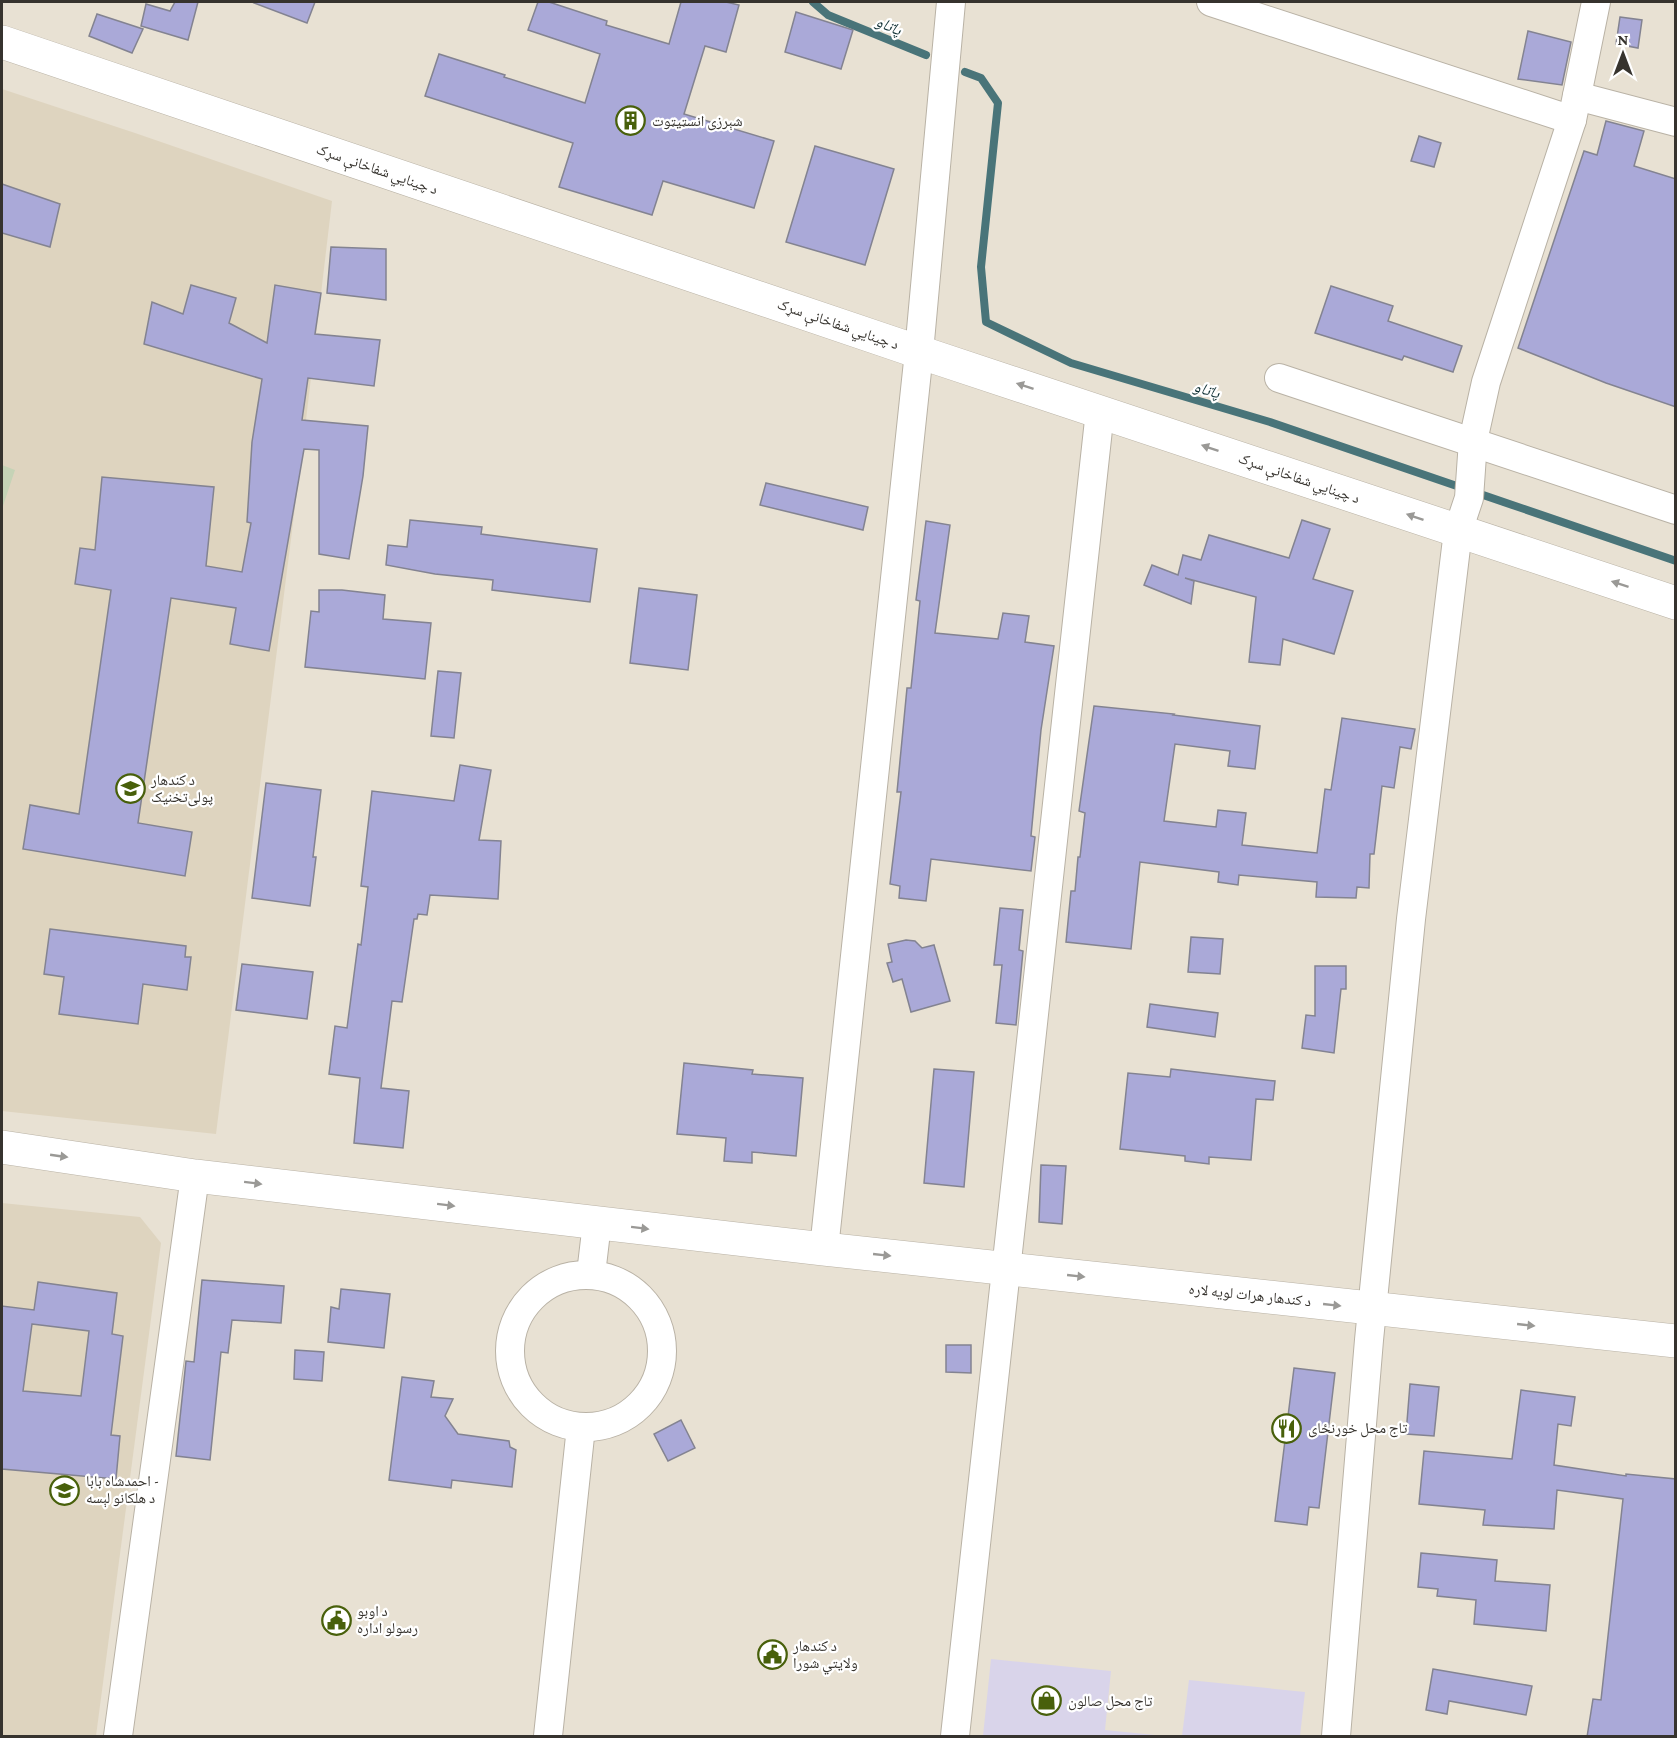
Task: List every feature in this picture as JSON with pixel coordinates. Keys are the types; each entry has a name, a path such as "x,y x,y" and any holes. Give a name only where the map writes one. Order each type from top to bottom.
{"main road":[{"name":"د چينايي شفاخانې سړک","path":"2,42 919,352 1676,603"},
{"name":"د کندهار هرات لویه لاره","path":"2,1147 195,1176 597,1223 1676,1341"}],"street":[{"path":"824,1249 919,352 951,2"},
{"path":"1211,2 1574,108 1676,122"},
{"path":"1336,1737 1372,1309 1412,919 1458,531 1469,498 1472,454 1486,382 1574,108 1596,2"},
{"path":"1279,378 1472,454 1676,510"},
{"path":"955,1737 1100,411"},
{"path":"118,1737 195,1176"},
{"path":"591,1274 597,1223"},
{"path":"591,1274 618,1280 640,1295 655,1317 663,1342 661,1369 650,1393 632,1412 608,1424 581,1427 558,1422 537,1409 521,1391 511,1369 509,1346 515,1322 527,1302 539,1291 567,1276 591,1274"},
{"path":"548,1737 581,1427"}],"shaded area":[{"name":"د کندهار پولی‌تخنیک","path":"2,89 332,201 216,1134 2,1111"},
{"name":"احمدشاه بابا - د هلکانو لېسه","path":"2,1203 140,1217 161,1243 96,1736 2,1736"},
{"name":"تاج محل صالون","path":"991,1659 1111,1671 1105,1730 1165,1736 983,1736"},
{"name":"تاج محل صالون","path":"1189,1680 1305,1692 1300,1736 1182,1736"}],"green space":[{"path":"2,465 15,470 2,509"}],"building":[{"path":"175,2 198,2 188,40 141,26 146,4 170,11"},
{"path":"255,2 315,2 307,23"},
{"path":"538,2 549,2 607,21 606,25 669,44 681,2 726,2 739,5 726,52 705,46 684,114 774,141 754,208 663,181 652,215 559,187 573,143 425,96 439,54 585,103 600,54 528,30"},
{"path":"796,12 853,30 841,69 785,52"},
{"path":"97,14 143,29 132,53 89,36"},
{"path":"1620,17 1642,20 1638,48 1616,44"},
{"path":"1528,31 1571,42 1562,85 1518,79"},
{"path":"1606,121 1644,131 1634,166 1676,179 1676,407 1606,383 1518,348 1584,151 1597,155"},
{"path":"1419,136 1441,143 1434,167 1411,161"},
{"path":"815,146 894,169 865,265 786,242"},
{"path":"2,184 60,204 50,247 2,233"},
{"path":"331,247 386,249 386,300 327,293"},
{"path":"191,285 236,298 229,323 267,343 275,285 321,293 315,334 380,340 374,386 308,378 302,420 368,426 363,476 349,559 319,554 319,450 304,449 269,651 230,644 236,608 171,598 138,823 192,832 185,876 23,849 30,805 79,814 111,590 75,584 80,548 95,550 102,477 214,487 206,566 242,572 251,523 247,522 252,442 262,379 144,344 152,302 183,314"},
{"path":"1331,286 1393,306 1388,321 1462,346 1453,372 1404,356 1402,360 1315,333"},
{"path":"766,483 868,507 863,530 760,505"},
{"path":"410,520 482,527 481,534 597,549 590,602 492,590 493,580 435,574 386,565 388,545 407,547"},
{"path":"1302,520 1330,529 1313,579 1353,591 1334,654 1283,639 1280,665 1249,662 1256,597 1185,578 1194,581 1191,604 1144,585 1152,565 1178,575 1183,555 1201,560 1209,535 1289,558"},
{"path":"926,521 950,525 935,633 998,639 1003,613 1029,616 1025,642 1054,646 1041,730 1031,836 1035,837 1031,871 931,859 926,901 899,898 900,886 890,884 901,792 897,792 907,688 911,688 920,601 916,600"},
{"path":"639,588 697,595 688,670 630,663"},
{"path":"319,590 385,595 383,619 431,623 425,679 305,667 311,611 319,612"},
{"path":"438,671 461,673 454,738 431,736"},
{"path":"1094,706 1260,726 1255,769 1228,766 1230,751 1175,744 1164,821 1216,827 1218,810 1246,813 1242,845 1317,853 1325,789 1331,790 1342,718 1415,729 1411,749 1400,747 1394,788 1382,786 1374,854 1370,854 1369,888 1357,887 1356,898 1316,897 1317,882 1239,875 1238,885 1218,882 1219,872 1140,862 1131,949 1066,942 1071,891 1075,891 1078,857 1080,857 1085,813 1079,811"},
{"path":"460,765 491,770 479,840 501,841 498,899 430,895 427,915 418,914 417,919 414,919 402,1002 392,1001 381,1088 409,1091 403,1148 354,1143 360,1078 329,1074 335,1026 347,1028 358,944 361,945 368,887 361,886 372,791 454,801"},
{"path":"266,783 321,790 310,906 252,898"},
{"path":"1000,908 1023,910 1019,950 1023,951 1016,1025 996,1023 1002,965 994,965"},
{"path":"50,929 186,946 185,957 191,957 187,990 143,984 138,1024 59,1014 64,977 44,974"},
{"path":"1191,937 1223,939 1220,974 1188,972"},
{"path":"906,940 915,941 922,948 934,945 950,1001 911,1012 902,979 893,982 887,963 892,962 888,944"},
{"path":"242,964 313,972 307,1019 236,1010"},
{"path":"1315,966 1346,966 1346,989 1341,989 1334,1053 1302,1048 1306,1015 1315,1016"},
{"path":"1150,1004 1218,1013 1215,1037 1147,1027"},
{"path":"684,1063 753,1070 752,1074 803,1078 796,1156 752,1152 752,1163 724,1161 726,1138 677,1134"},
{"path":"934,1069 974,1072 964,1187 924,1183"},
{"path":"1171,1069 1275,1081 1273,1100 1256,1099 1251,1160 1209,1157 1209,1164 1185,1161 1185,1156 1120,1149 1128,1073 1170,1077"},
{"path":"1041,1165 1066,1166 1062,1224 1039,1222"},
{"path":"202,1280 284,1286 281,1323 232,1320 228,1353 221,1352 210,1460 176,1456 186,1361 194,1362"},
{"path":"38,1282 117,1293 112,1334 123,1336 111,1435 120,1436 116,1479 2,1469 2,1306 34,1310","holes":["32,1324 89,1331 81,1396 23,1391"]},
{"path":"341,1289 390,1294 384,1348 328,1342 331,1307 339,1309"},
{"path":"946,1345 971,1345 971,1373 946,1372"},
{"path":"295,1350 324,1352 322,1381 294,1379"},
{"path":"1294,1368 1335,1373 1319,1508 1309,1507 1307,1525 1275,1521"},
{"path":"402,1377 434,1381 431,1397 453,1399 445,1416 458,1434 509,1441 510,1447 516,1450 512,1487 452,1480 451,1488 389,1480"},
{"path":"1410,1384 1439,1387 1434,1436 1406,1434"},
{"path":"1521,1390 1575,1397 1571,1426 1558,1424 1554,1465 1626,1476 1626,1474 1676,1479 1676,1737 1587,1737 1593,1699 1601,1700 1623,1499 1557,1490 1554,1529 1483,1525 1485,1510 1419,1504 1424,1451 1512,1459"},
{"path":"681,1420 695,1448 668,1461 654,1434"},
{"path":"1421,1553 1497,1560 1495,1581 1550,1585 1546,1631 1474,1624 1476,1600 1437,1596 1438,1589 1418,1587"},
{"path":"1433,1669 1532,1686 1526,1715 1449,1701 1447,1714 1426,1710"}],"waterway":[{"name":"پاتاو","path":"813,2 828,15 926,55"},
{"name":"پاتاو","path":"965,72 981,78 998,103 981,267 986,322 1071,363 1270,422 1676,561"}],"place":[{"name":"شېرزی انسټيټوت","path":"631,121"},
{"name":"د کندهار پولی‌تخنیک","path":"130,789"},
{"name":"تاج محل خوړنځای","path":"1287,1428"},
{"name":"احمدشاه بابا - د هلکانو لېسه","path":"65,1490"},
{"name":"د اوبو رسولو اداره","path":"336,1620"},
{"name":"د کندهار ولايتي شورا","path":"772,1655"},
{"name":"تاج محل صالون","path":"1047,1701"}]}
